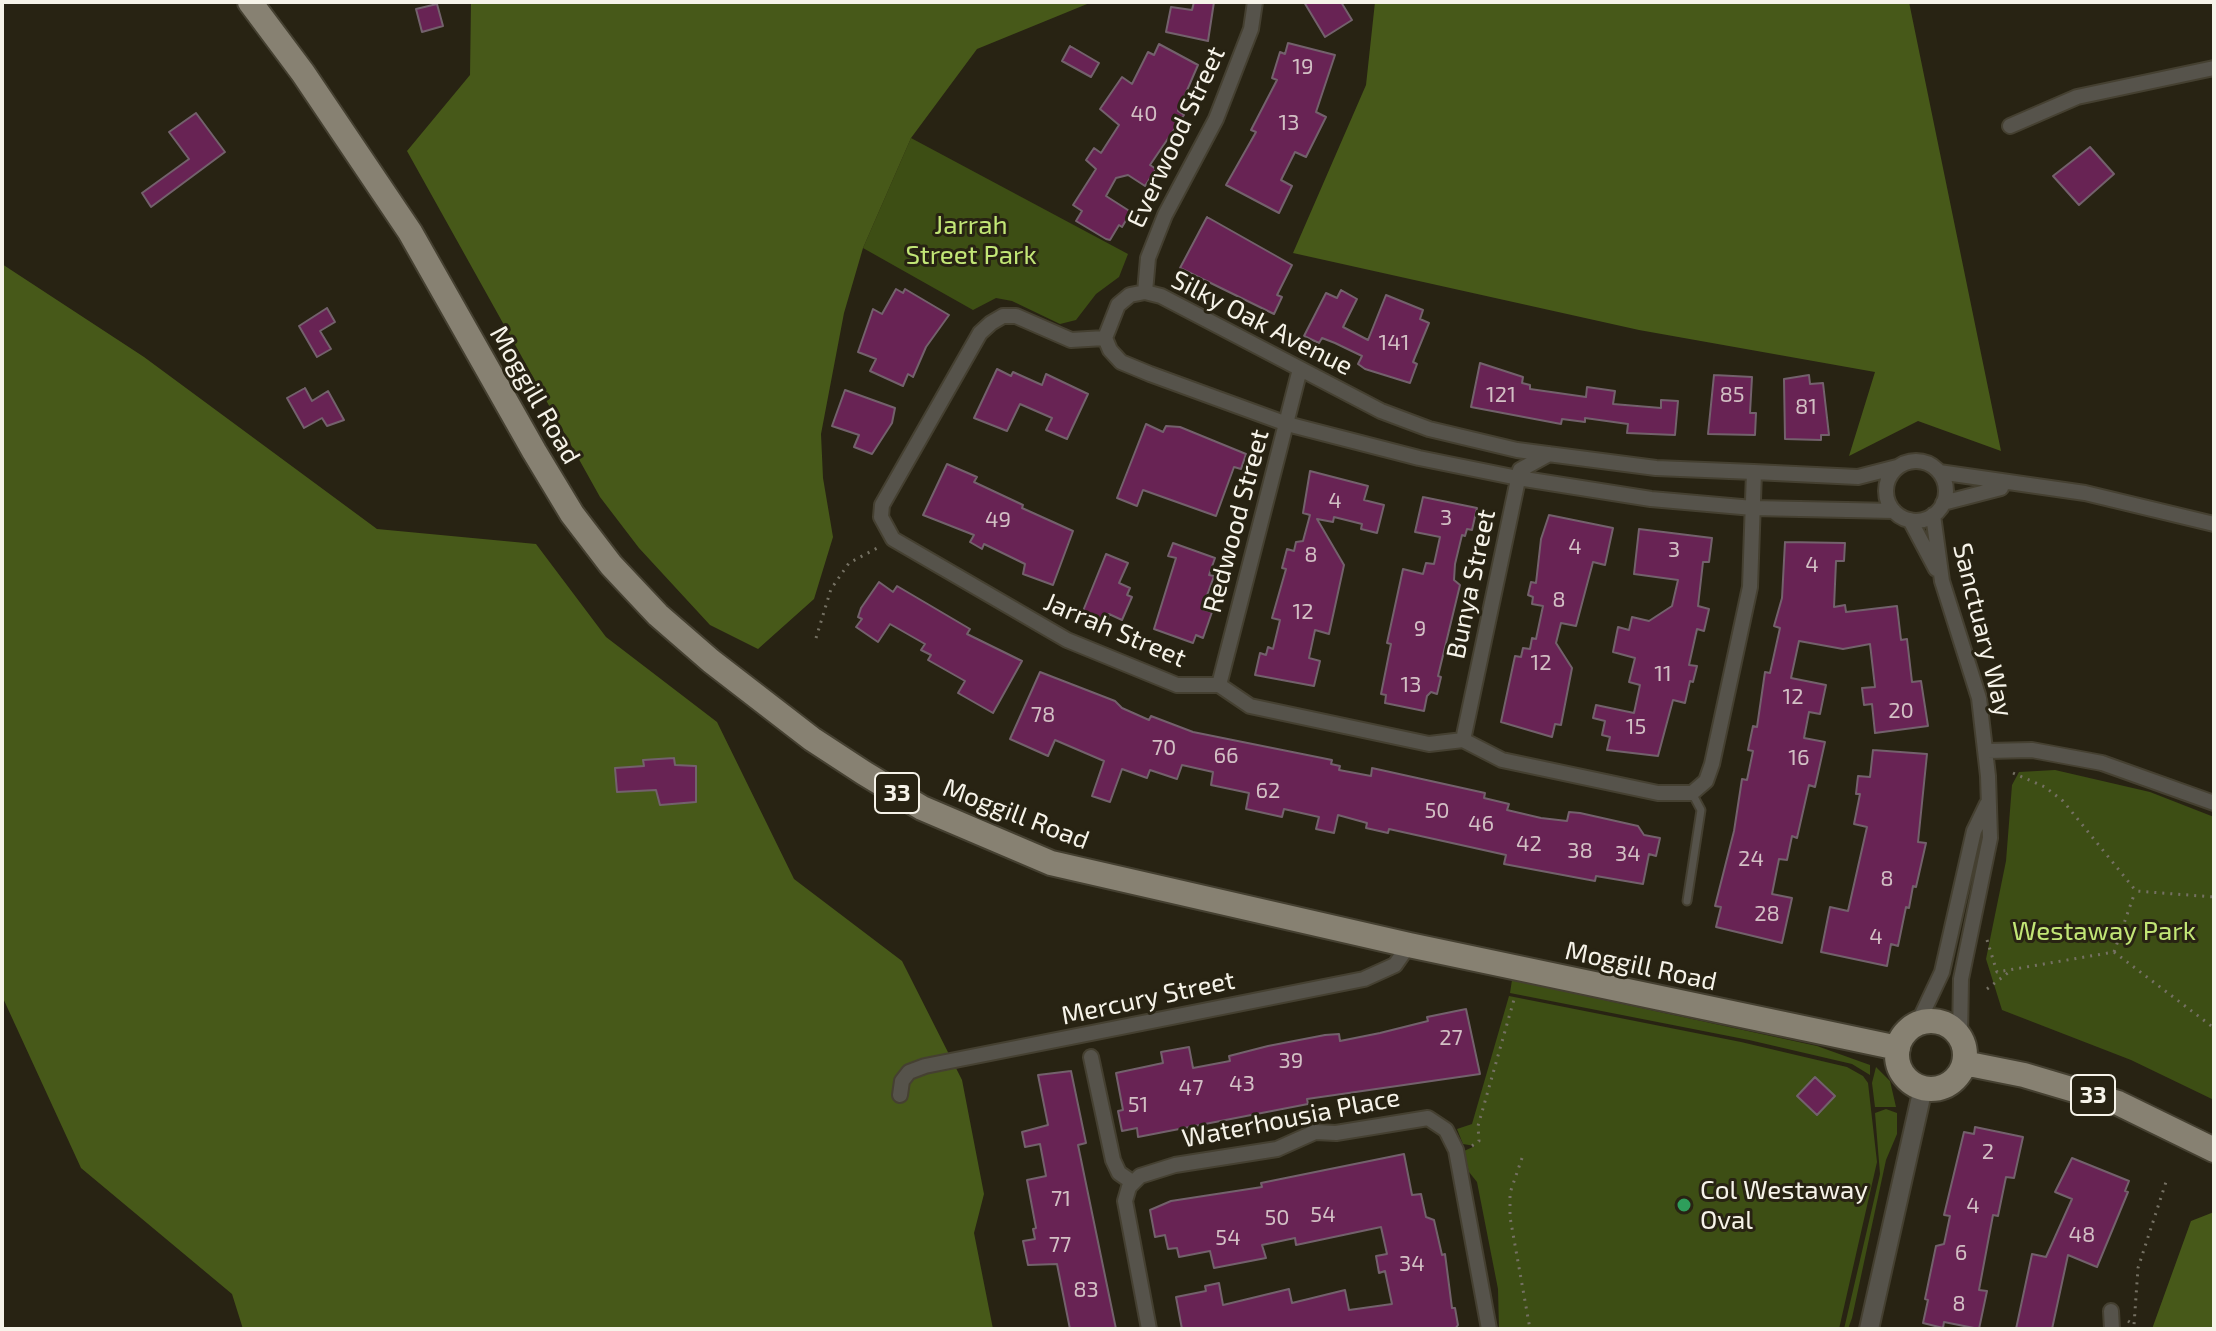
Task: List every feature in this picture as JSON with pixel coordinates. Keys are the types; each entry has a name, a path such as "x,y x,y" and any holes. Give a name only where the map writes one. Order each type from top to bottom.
{"main road":[{"name":"Moggill Road","path":"250,2 303,73 410,232 572,514 611,565 658,615 711,661 800,730 864,773 922,808 1051,863 1409,945 1898,1048"},
{"path":"1941,1022 1960,1037 1964,1063 1953,1081 1944,1087 1923,1088 1905,1077 1897,1058 1905,1033 1918,1023 1941,1022"},
{"name":"33","path":"1964,1063 2024,1075 2118,1103 2157,1119 2214,1150"}],"street":[{"name":"Everwood Street","path":"1145,292 1148,258 1165,215 1216,119 1251,29 1255,2"},
{"path":"2010,126 2077,97 2214,68"},
{"name":"Silky Oak Avenue","path":"1105,338 1118,305 1130,295 1145,292 1161,296 1409,422 1549,454 1656,468 1858,477 1905,463 1924,462 1939,472 2017,486 2085,493 2214,524"},
{"path":"893,539 881,517 882,505 980,333 1003,316 1016,316 1071,340 1105,338 1110,350 1121,362 1287,424 1419,458 1518,478 1651,499 1753,508 1894,511 1910,520 1942,581"},
{"name":"Redwood Street","path":"1219,685 1300,369"},
{"name":"Bunya Street","path":"1463,740 1520,470 1549,454"},
{"path":"1894,511 1889,503 1887,484 1897,467"},
{"path":"1219,685 1250,706 1429,744 1463,740 1502,760 1658,793 1692,793 1706,781 1712,764 1744,621 1752,572 1754,472"},
{"path":"1910,520 1933,515 1943,503 1946,487 1939,472"},
{"name":"Silky Oak Avenue","path":"1943,503 1968,494 2017,486"},
{"name":"Sanctuary Way","path":"1933,515 1942,581 1979,698 1987,751 1990,838 1961,979 1960,1037"},
{"name":"Jarrah Street","path":"893,539 1067,640 1177,685 1219,685"},
{"path":"1987,751 2032,750 2102,763 2214,803"},
{"name":"Sanctuary Way","path":"1918,1023 1942,972 1974,831 1988,804"},
{"name":"Mercury Street","path":"900,1095 902,1081 909,1072 925,1066 1364,979 1395,965 1409,945"},
{"path":"1091,1057 1113,1160 1119,1173 1132,1182 1125,1201 1127,1222 1149,1329"},
{"path":"1869,1329 1923,1088"},
{"name":"Waterhousia Place","path":"1132,1182 1149,1171 1175,1165 1286,1147 1315,1132 1336,1133 1406,1120 1436,1121 1446,1130 1456,1150 1489,1329"},
{"path":"2111,1311 2112,1329"}],"lane":[{"path":"1687,901 1701,810 1692,793"}],"path":[{"path":"816,638 831,589 849,563 893,539"},
{"path":"2013,773 2045,787 2063,801 2136,891 2214,897"},
{"path":"2114,952 2136,891"},
{"path":"1987,940 1994,970 2009,972 2114,952 2214,1028"},
{"path":"1987,989 2009,972"},
{"path":"1456,1150 1479,1141 1478,1126 1515,996"},
{"path":"1522,1158 1510,1193 1510,1217 1530,1329"},
{"path":"2111,1311 2134,1325 2138,1268 2166,1182"}],"green space":[{"path":"471,2 1092,2 977,49 911,138 863,248 844,313 821,434 823,478 833,537 814,599 758,649 710,625 639,548 600,497 407,151 470,75"},
{"path":"1375,2 1909,2 2001,451 1918,421 1849,456 1875,372 1639,330 1293,253 1366,85"},
{"name":"Jarrah Street Park","path":"911,138 1128,254 1119,277 1096,294 1076,320 1060,324 1012,301 996,298 973,310 863,248"},
{"path":"2,264 144,357 377,529 536,544 606,637 717,722 794,879 902,961 962,1080 984,1194 974,1233 993,1329 243,1329 232,1294 81,1168 2,996"},
{"name":"Westaway Park","path":"2055,770 2150,792 2214,817 2214,1100 2131,1060 2002,1010 1986,959 2006,861 2012,785 2019,772"},
{"path":"1512,980 1817,1046 1870,1065 1870,1075 1852,1064 1749,1040 1510,993"},
{"name":"Col Westaway Oval","path":"1509,996 1741,1042 1847,1067 1863,1076 1868,1083 1877,1162 1839,1329 1499,1329 1498,1289 1477,1182 1469,1172 1464,1151 1475,1146 1463,1144 1457,1129 1472,1124"},
{"path":"1876,1067 1890,1081 1896,1107 1875,1107 1872,1083"},
{"path":"1886,1109 1897,1113 1897,1134 1886,1160 1852,1318 1848,1329 1844,1329 1880,1174 1875,1113"},
{"path":"2214,1212 2214,1329 2152,1329 2191,1221"}],"building":[{"path":"1194,2 1214,2 1208,41 1166,32 1171,7 1192,10"},
{"path":"1304,2 1341,2 1352,20 1325,37"},
{"path":"437,4 443,26 422,32 416,9"},
{"path":"1288,43 1335,55 1316,112 1326,117 1306,157 1295,152 1281,180 1292,186 1279,213 1226,185 1256,132 1251,130 1277,80 1272,78 1280,52 1285,54"},
{"path":"1159,44 1198,65 1178,111 1184,115 1150,165 1156,169 1145,186 1128,175 1116,178 1106,196 1131,212 1110,240 1106,239 1076,221 1082,211 1073,205 1096,169 1086,160 1094,148 1101,153 1119,125 1100,109 1122,77 1132,84 1148,52 1154,55"},
{"path":"1070,46 1099,63 1091,77 1062,61"},
{"path":"196,113 225,152 151,207 142,193 189,159 169,132"},
{"path":"2090,147 2114,174 2079,205 2053,176"},
{"path":"1207,217 1292,265 1277,295 1282,297 1274,314 1180,268"},
{"path":"896,289 903,293 905,289 949,315 926,347 913,377 908,374 903,386 870,371 876,359 858,352 873,309 882,314"},
{"path":"1341,290 1357,299 1343,327 1368,340 1386,295 1423,310 1420,319 1429,323 1413,362 1417,364 1410,383 1365,369 1358,364 1362,356 1335,343 1322,338 1319,343 1304,336 1326,293 1337,298"},
{"path":"327,308 335,322 320,331 331,349 317,357 299,326"},
{"path":"1480,363 1523,377 1522,383 1530,385 1530,389 1586,397 1587,387 1615,391 1613,404 1661,408 1661,400 1678,401 1675,435 1627,433 1628,424 1585,418 1585,422 1562,419 1561,424 1471,407"},
{"path":"997,369 1011,376 1013,372 1042,385 1046,374 1088,394 1067,439 1046,430 1052,418 1020,404 1007,431 974,418"},
{"path":"1714,375 1752,377 1750,413 1756,413 1755,435 1708,434"},
{"path":"1809,375 1810,384 1823,383 1829,435 1821,435 1821,440 1785,439 1784,379"},
{"path":"305,388 312,401 328,391 344,420 327,426 322,418 304,428 287,398"},
{"path":"845,390 895,408 892,423 872,454 854,447 859,435 832,426"},
{"path":"1146,424 1163,432 1166,426 1180,427 1246,454 1241,469 1234,467 1216,516 1143,490 1137,506 1117,498"},
{"path":"947,464 977,477 974,482 1023,505 1022,508 1073,531 1053,585 1023,574 1025,564 984,544 982,549 970,542 974,535 923,515"},
{"path":"1310,471 1368,486 1364,500 1384,505 1377,533 1361,529 1362,524 1334,517 1333,522 1317,519 1344,565 1329,634 1315,630 1309,658 1320,661 1314,686 1255,675 1260,653 1266,655 1268,647 1273,649 1280,620 1272,618 1286,569 1282,568 1287,549 1294,551 1296,542 1303,541 1310,515 1303,513"},
{"path":"1423,497 1477,508 1472,530 1467,529 1465,536 1462,535 1455,564 1454,580 1460,585 1438,676 1441,677 1437,694 1431,692 1427,696 1424,711 1385,703 1386,695 1381,694 1391,644 1387,643 1403,569 1423,574 1426,563 1434,564 1440,537 1415,532"},
{"path":"1549,515 1613,528 1605,565 1593,562 1576,626 1561,623 1556,643 1572,668 1561,725 1555,724 1552,737 1501,722 1515,656 1521,657 1523,648 1530,649 1532,638 1536,639 1543,606 1532,604 1533,597 1528,595 1531,582 1536,583 1541,539"},
{"path":"1639,529 1712,538 1709,562 1703,562 1698,606 1709,609 1704,631 1697,629 1689,665 1697,666 1685,703 1673,700 1658,756 1607,750 1610,737 1602,735 1605,721 1593,718 1596,705 1634,713 1640,685 1629,682 1635,658 1613,652 1618,627 1629,630 1632,617 1649,621 1672,606 1678,580 1634,574"},
{"path":"1785,542 1845,543 1844,561 1836,561 1834,607 1845,605 1846,612 1897,606 1901,640 1907,639 1912,682 1921,681 1928,726 1875,733 1872,704 1864,705 1862,688 1875,687 1870,644 1843,649 1799,641 1791,678 1826,685 1820,714 1809,712 1804,738 1825,742 1815,787 1809,785 1797,838 1792,836 1787,860 1779,859 1772,894 1792,898 1782,943 1716,927 1721,907 1715,906 1734,831 1742,779 1747,780 1753,751 1748,750 1753,726 1757,727 1765,672 1770,673 1780,628 1774,626 1782,598"},
{"path":"1173,543 1215,558 1209,575 1214,576 1202,609 1212,612 1203,638 1196,635 1193,643 1154,629 1176,558 1168,556"},
{"path":"1106,554 1128,563 1119,583 1130,588 1127,595 1132,597 1122,620 1109,614 1108,619 1102,619 1083,611"},
{"path":"879,582 893,592 897,586 970,629 967,634 1022,661 993,713 958,693 965,681 928,660 931,655 921,650 925,644 890,624 878,642 856,627 862,619 858,617 861,608"},
{"path":"1040,672 1115,701 1122,708 1149,720 1151,716 1193,732 1332,760 1331,764 1340,766 1339,770 1371,776 1372,768 1485,793 1484,798 1509,804 1507,810 1541,818 1567,821 1569,812 1638,826 1644,835 1660,838 1656,856 1649,854 1643,884 1596,876 1595,881 1504,864 1506,855 1389,829 1388,833 1366,828 1367,823 1338,815 1334,833 1316,829 1319,817 1284,809 1282,817 1246,809 1249,793 1211,785 1213,772 1182,765 1177,779 1150,770 1147,778 1122,769 1110,802 1092,796 1104,761 1055,740 1048,756 1010,739"},
{"path":"1873,750 1927,754 1918,842 1926,843 1916,887 1913,886 1909,908 1906,907 1898,946 1891,944 1887,966 1821,952 1830,907 1848,911 1867,827 1854,824 1860,794 1856,794 1858,776 1870,777"},
{"path":"674,758 675,765 696,766 696,802 660,805 656,790 617,792 615,768 644,766 643,760"},
{"path":"1466,1009 1480,1074 1307,1099 1308,1104 1138,1137 1137,1128 1122,1131 1118,1111 1123,1110 1116,1073 1163,1063 1161,1052 1189,1047 1193,1068 1230,1061 1229,1056 1268,1046 1339,1034 1340,1041"},
{"path":"1071,1071 1086,1143 1078,1145 1116,1329 1070,1329 1057,1264 1028,1265 1023,1241 1035,1239 1033,1229 1036,1228 1027,1180 1046,1176 1040,1144 1025,1147 1022,1132 1048,1125 1038,1075"},
{"path":"1815,1077 1835,1096 1817,1115 1797,1096"},
{"path":"1975,1127 2023,1137 2014,1178 2006,1177 1998,1216 1993,1215 1979,1290 1987,1291 1979,1329 1944,1322 1943,1328 1923,1323 1928,1300 1925,1299 1936,1246 1944,1244 1950,1216 1944,1215 1964,1132 1974,1134"},
{"path":"1404,1154 1412,1195 1421,1194 1426,1217 1434,1220 1442,1255 1445,1254 1452,1308 1455,1308 1458,1325 1455,1329 1182,1329 1176,1297 1206,1291 1205,1286 1219,1283 1223,1305 1289,1289 1292,1303 1345,1290 1349,1310 1392,1304 1385,1271 1379,1273 1376,1256 1387,1254 1381,1227 1296,1245 1295,1238 1262,1245 1266,1258 1214,1268 1210,1251 1179,1257 1177,1248 1168,1249 1165,1235 1155,1237 1150,1210 1171,1201 1262,1187 1261,1183"},
{"path":"2072,1158 2129,1181 2125,1191 2128,1192 2097,1267 2068,1255 2052,1329 2016,1329 2032,1254 2046,1257 2072,1199 2055,1192"}],"place":[{"name":"Col Westaway Oval","path":"1684,1205"}]}
